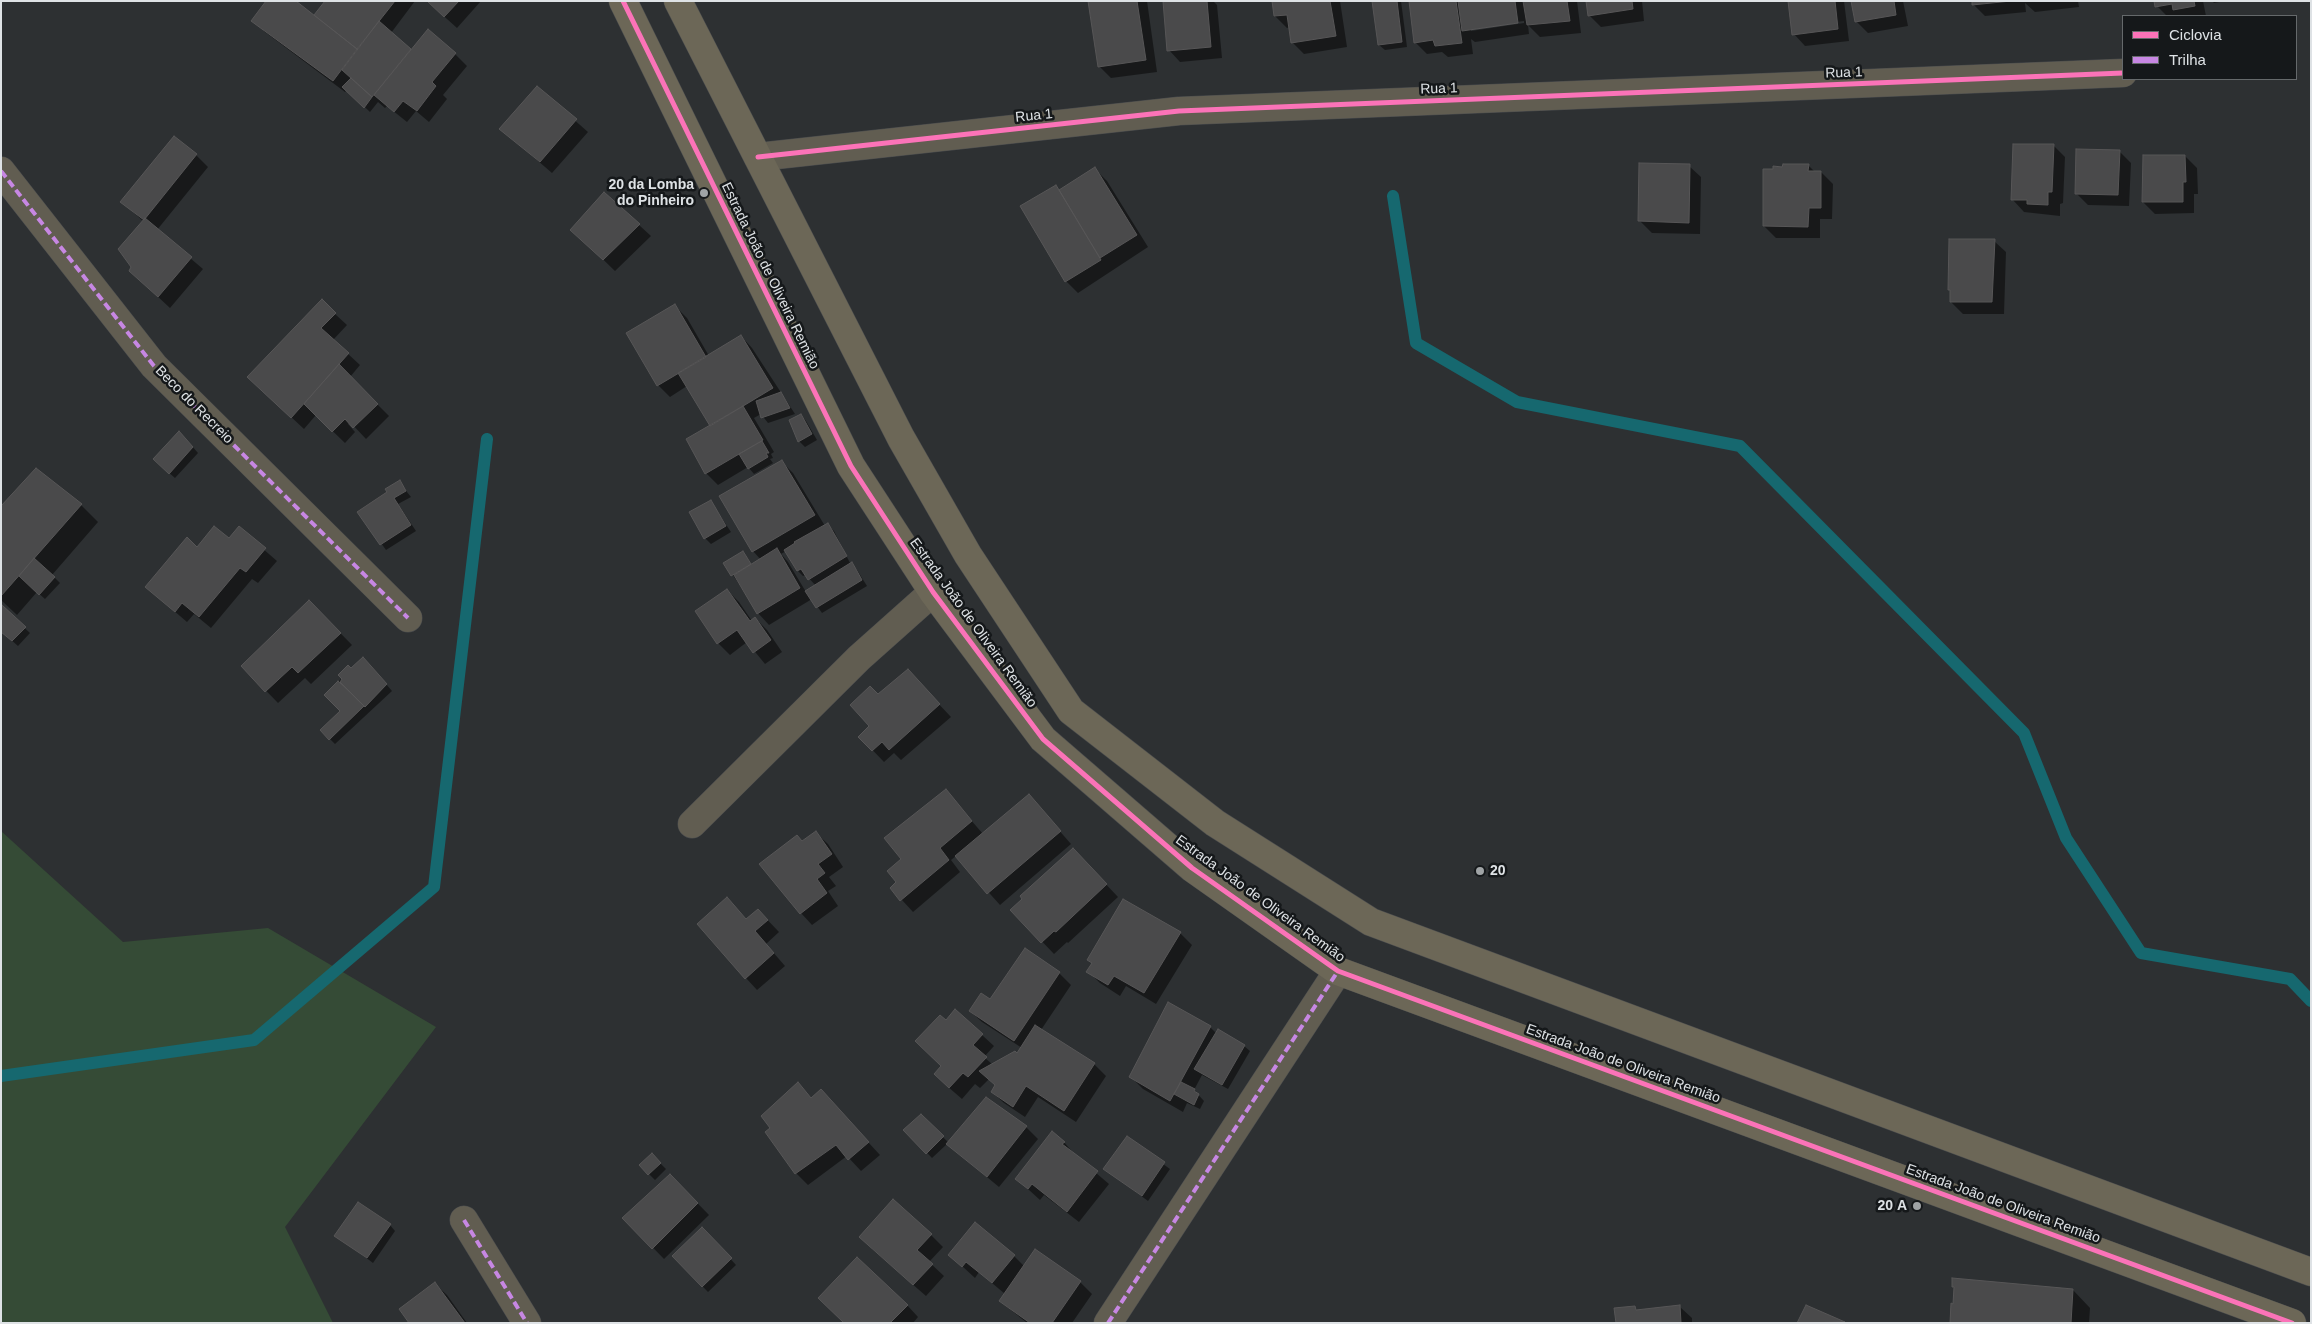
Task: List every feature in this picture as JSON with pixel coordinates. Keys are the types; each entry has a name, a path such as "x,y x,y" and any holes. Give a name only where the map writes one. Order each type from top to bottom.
{"main road":[{"name":"Estrada João de Oliveira Remião","path":"623,1 851,466 933,592 1043,739 1192,868 1338,971 2292,1323"},
{"name":"Estrada João de Oliveira Remião","path":"678,1 901,438 968,555 1071,711 1215,823 1371,922 2311,1272"}],"street":[{"name":"Rua 1","path":"758,157 1179,111 2122,73"},
{"name":"Beco do Recreio","path":"1,171 154,366 408,618"},
{"path":"692,824 859,658 933,592"},
{"path":"1108,1323 1338,971"},
{"path":"464,1220 527,1323"}],"green space":[{"path":"1,831 123,942 268,928 436,1027 285,1227 333,1323 1,1323"}],"building":[{"path":"266,1 296,1 357,49 333,81 251,21"},
{"path":"325,1 395,1 357,49 314,15"},
{"path":"427,1 459,1 444,17"},
{"path":"1088,1 1137,1 1146,60 1098,67"},
{"path":"1163,1 1207,1 1211,47 1167,51"},
{"path":"1272,1 1330,1 1336,36 1291,43 1287,15 1274,16"},
{"path":"1372,1 1397,1 1402,42 1378,45"},
{"path":"1409,1 1456,1 1462,43 1435,46 1433,40 1414,43"},
{"path":"1458,1 1515,1 1518,23 1462,31"},
{"path":"1523,1 1567,1 1570,21 1527,25"},
{"path":"1586,1 1632,1 1633,9 1588,16"},
{"path":"1788,1 1835,1 1838,29 1792,35"},
{"path":"1851,1 1894,1 1896,15 1855,22"},
{"path":"1972,1 2011,1 1972,5"},
{"path":"2154,1 2194,1 2195,6 2173,10 2172,4 2155,7"},
{"path":"379,21 411,49 372,97 342,70"},
{"path":"428,29 456,53 432,82 436,86 417,111 403,101 394,112 374,95"},
{"path":"351,78 372,97 364,108 342,87"},
{"path":"537,86 577,119 540,162 499,129"},
{"path":"174,136 197,154 144,220 120,202"},
{"path":"2013,144 2054,144 2052,192 2048,192 2048,205 2027,204 2027,200 2011,200"},
{"path":"2076,149 2120,150 2118,195 2075,194"},
{"path":"2143,155 2185,155 2186,182 2183,182 2183,202 2142,202"},
{"path":"1639,163 1690,164 1689,223 1638,221"},
{"path":"1783,164 1809,164 1808,171 1821,171 1821,208 1809,208 1808,227 1763,226 1763,169 1773,169 1773,166 1782,167"},
{"path":"1095,167 1137,235 1100,258 1059,190"},
{"path":"1056,185 1101,260 1065,282 1020,206"},
{"path":"604,192 640,224 603,260 570,230"},
{"path":"145,218 192,257 158,297 129,271 131,267 118,249"},
{"path":"1949,239 1995,239 1992,302 1950,302 1950,290 1948,290"},
{"path":"322,299 336,313 321,328 349,353 291,418 247,377"},
{"path":"675,304 706,357 657,386 626,333"},
{"path":"741,335 773,388 710,426 678,373"},
{"path":"339,364 378,404 353,428 345,419 332,432 304,404"},
{"path":"781,392 790,408 761,418 756,401"},
{"path":"743,406 763,440 705,474 686,439"},
{"path":"801,414 812,434 798,442 789,420"},
{"path":"179,431 193,447 169,474 153,459"},
{"path":"762,441 769,453 766,453 768,457 748,469 739,454"},
{"path":"782,460 815,515 752,552 719,496"},
{"path":"36,468 82,504 1,596 1,506"},
{"path":"400,480 406,491 394,498 411,525 380,545 357,512 387,492 385,489"},
{"path":"711,500 726,526 704,539 689,512"},
{"path":"828,523 847,556 808,580 801,569 797,571 784,550 794,542"},
{"path":"214,526 229,538 239,526 266,548 246,572 240,568 199,617 182,603 175,612 145,587 187,537 197,547"},
{"path":"777,548 800,588 757,614 734,575"},
{"path":"743,551 751,564 731,576 723,563"},
{"path":"34,558 55,577 39,595 19,576"},
{"path":"852,562 862,580 816,608 805,591"},
{"path":"727,589 750,621 755,617 771,640 753,653 737,630 717,644 695,611"},
{"path":"309,600 341,633 298,673 292,667 265,692 241,666"},
{"path":"2,605 26,627 12,641 1,632"},
{"path":"363,657 387,684 365,707 340,682 342,679 338,675 348,665 351,668"},
{"path":"908,669 940,704 889,750 882,742 872,751 858,737 869,726 850,705 870,686 878,694"},
{"path":"338,681 364,706 329,740 320,730 340,711 324,695"},
{"path":"946,789 972,821 940,848 949,860 900,901 890,888 896,882 887,871 901,859 884,838"},
{"path":"1029,794 1061,831 987,894 955,856"},
{"path":"816,831 832,854 818,864 825,873 817,879 827,893 800,914 759,864 797,835 802,841"},
{"path":"1073,848 1107,884 1056,932 1054,931 1041,943 1010,910 1022,899 1020,896"},
{"path":"727,897 746,919 758,909 768,920 755,931 774,953 745,979 697,924"},
{"path":"1123,899 1181,932 1144,993 1114,976 1108,985 1086,972 1092,963 1087,960"},
{"path":"1025,948 1060,972 1014,1041 969,1011 981,993 990,999"},
{"path":"1168,1002 1211,1026 1170,1101 1129,1077"},
{"path":"955,1009 983,1034 973,1045 987,1057 968,1077 963,1073 949,1088 934,1074 941,1066 915,1041 940,1015 946,1020"},
{"path":"1035,1025 1095,1063 1064,1111 1026,1086 1013,1107 991,1092 995,1085 979,1071 1015,1051 1017,1053"},
{"path":"1218,1029 1245,1045 1222,1085 1194,1069"},
{"path":"798,1082 811,1098 821,1089 869,1142 848,1160 836,1145 795,1174 765,1132 770,1128 761,1116"},
{"path":"1181,1082 1195,1089 1194,1091 1199,1094 1194,1105 1174,1094"},
{"path":"986,1097 1027,1126 987,1177 946,1144"},
{"path":"921,1114 944,1136 926,1154 903,1130"},
{"path":"1052,1131 1065,1142 1062,1144 1098,1171 1067,1212 1032,1184 1028,1189 1015,1179"},
{"path":"1127,1136 1165,1162 1142,1196 1103,1169"},
{"path":"652,1153 661,1163 648,1175 639,1165"},
{"path":"670,1174 698,1203 652,1249 622,1218"},
{"path":"893,1199 932,1234 917,1250 933,1264 913,1285 859,1237"},
{"path":"358,1202 391,1224 367,1258 334,1236"},
{"path":"975,1222 1015,1255 992,1283 966,1262 962,1267 948,1255"},
{"path":"702,1227 732,1258 702,1287 672,1256"},
{"path":"1035,1249 1081,1281 1052,1323 1030,1323 999,1301"},
{"path":"857,1257 908,1305 890,1323 844,1323 818,1298"},
{"path":"1952,1278 2073,1289 2071,1323 1950,1323 1954,1287 1952,1287"},
{"path":"435,1282 465,1323 409,1323 399,1309"},
{"path":"1680,1305 1681,1323 1616,1323 1614,1308 1635,1306 1636,1310"},
{"path":"1806,1305 1845,1322 1797,1323"}],"waterway":[{"path":"1393,196 1416,343 1517,402 1740,446 2024,733 2066,838 2141,953 2290,979 2311,1001"},
{"path":"1,1076 254,1040 434,887 487,439"}],"marked path":[{"path":"1,171 154,366 408,618"},
{"path":"1108,1323 1338,971"},
{"path":"464,1220 527,1323"}],"cycle path":[{"path":"623,1 851,466 933,592 1043,739 1192,868 1338,971 2292,1323"},
{"path":"758,157 1179,111 2122,73"}],"place":[{"name":"20 da Lomba do Pinheiro","path":"704,193"},
{"name":"20","path":"1480,871"},
{"name":"20 A","path":"1917,1206"}]}
